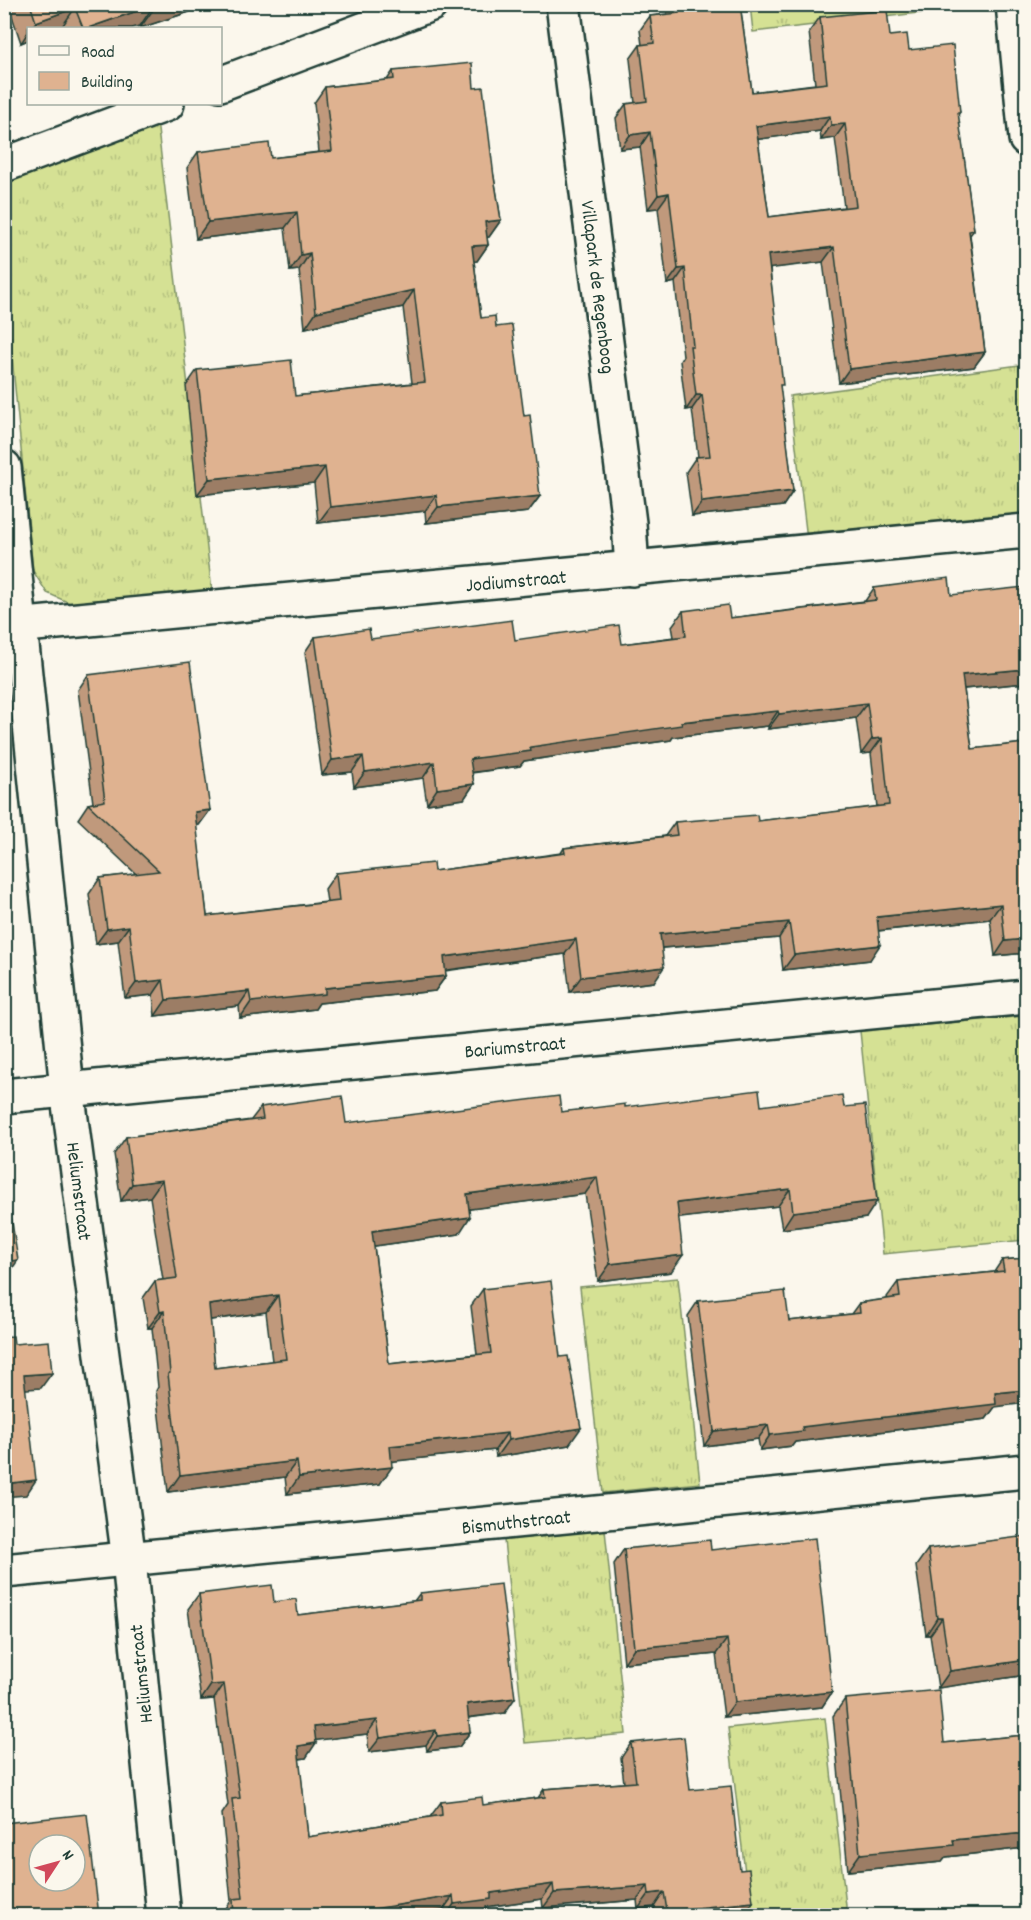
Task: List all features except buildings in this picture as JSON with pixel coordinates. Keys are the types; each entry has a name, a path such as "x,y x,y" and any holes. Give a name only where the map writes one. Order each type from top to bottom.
{"street":[{"path":"222,83 431,4"},
{"name":"Villapark de Regenboog","path":"563,4 629,523 632,569"},
{"path":"1012,4 1026,139"},
{"path":"4,165 164,105"},
{"name":"Heliumstraat","path":"4,467 13,626 67,1089 129,1560 164,1916"},
{"name":"Jodiumstraat","path":"13,626 1026,531"},
{"name":"Bariumstraat","path":"4,1096 1026,997"},
{"name":"Bismuthstraat","path":"4,1571 1026,1471"}],"green space":[{"path":"750,4 988,5 753,32"},
{"path":"157,121 212,591 72,604 47,593 33,571 5,286 4,191 7,185 29,166"},
{"path":"1026,364 1026,508 1024,512 1008,517 807,539 790,396"},
{"path":"1026,1016 1026,1240 883,1254 860,1031"},
{"path":"678,1278 700,1483 603,1493 580,1287"},
{"path":"605,1530 626,1734 525,1743 504,1540"},
{"path":"825,1718 847,1915 750,1915 728,1728"}]}
